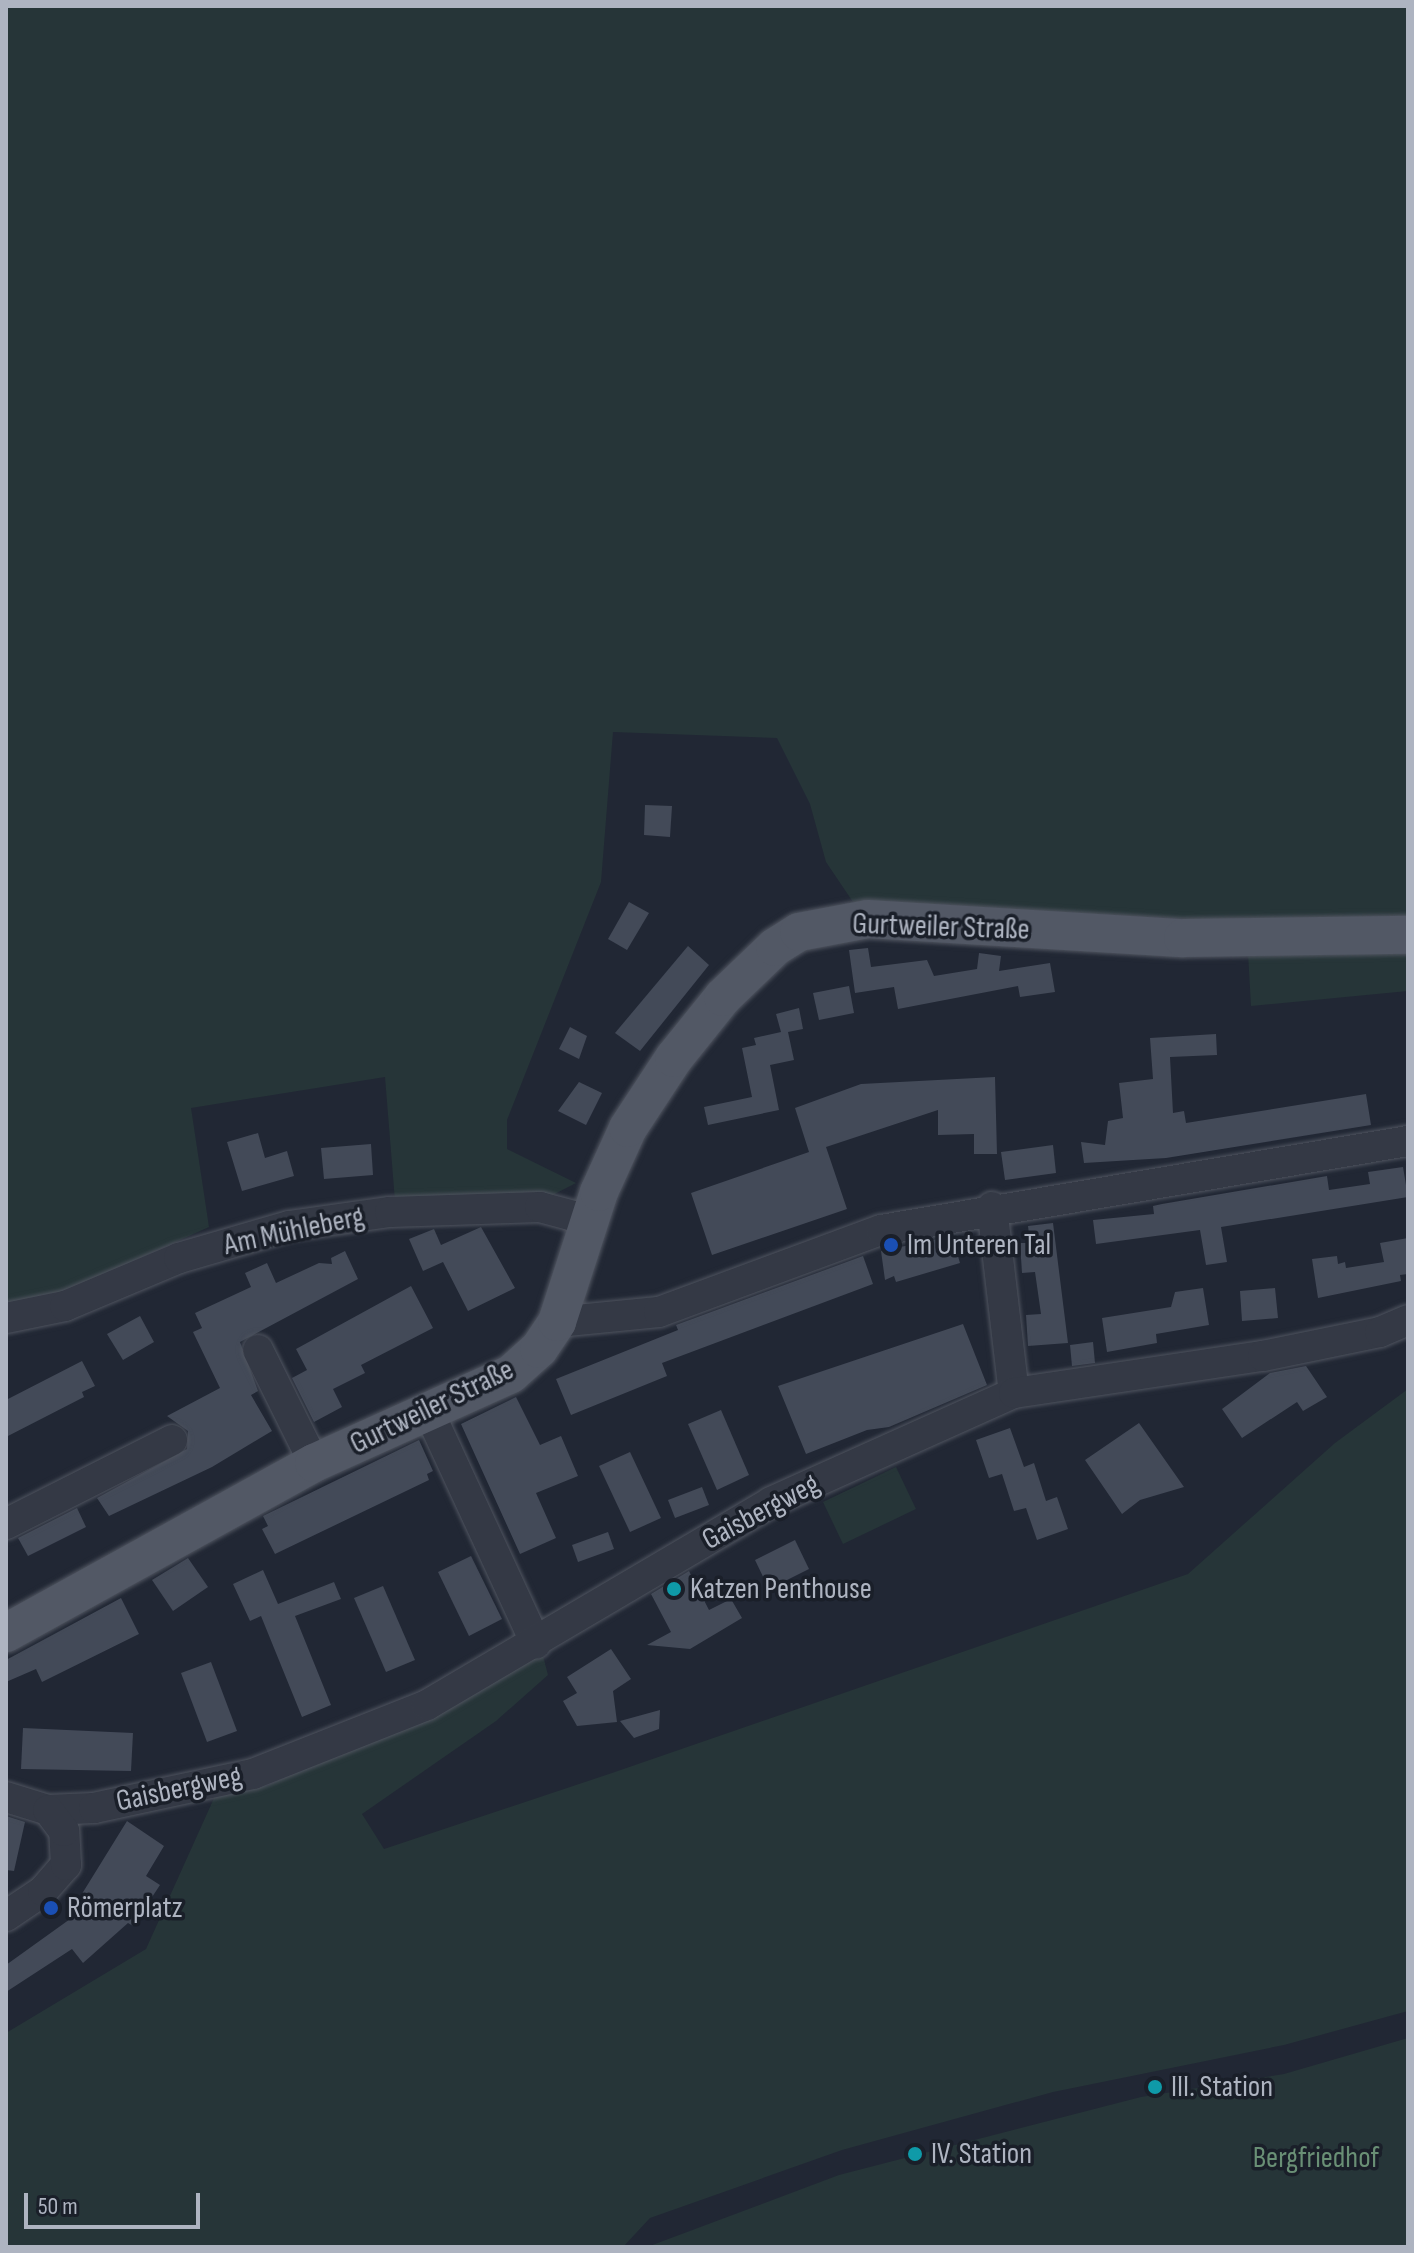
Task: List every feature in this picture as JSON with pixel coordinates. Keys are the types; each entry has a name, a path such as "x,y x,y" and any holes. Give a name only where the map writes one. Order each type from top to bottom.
{"main road":[{"name":"Gurtweiler Straße","path":"6,1633 314,1463 511,1374 539,1349 557,1322 612,1159 674,1058 723,997 775,947 799,932 868,919 1183,938 1408,935"}],"street":[{"path":"557,1322 659,1312 881,1230 992,1207 1200,1179 1408,1141"},
{"name":"Am Mühleberg","path":"6,1318 65,1306 179,1258 289,1226 390,1212 540,1207 592,1221"},
{"path":"992,1207 1014,1393"},
{"name":"Gaisbergweg","path":"6,1797 48,1810 94,1808 253,1774 427,1705 536,1644 771,1502 1014,1393 1263,1356 1380,1332 1408,1320"},
{"name":"Gurtweiler Straße","path":"258,1350 314,1463"},
{"path":"429,1412 536,1644"},
{"path":"6,1524 172,1440"},
{"path":"6,1916 43,1891 66,1865 64,1831 48,1810"}],"green space":[{"path":"6,6 1408,6 1408,919 1246,922 853,902 826,862 810,804 777,738 613,732 601,882 507,1120 507,1149 576,1183 545,1199 395,1201 385,1077 191,1108 209,1227 64,1292 6,1306"},
{"path":"1408,946 1408,991 1251,1006 1248,953"},
{"path":"1408,1389 1408,2011 1284,2045 1053,2092 842,2150 650,2218 623,2247 6,2247 6,2033 146,1949 215,1796 267,1786 542,1652 548,1675 496,1721 362,1814 384,1849 612,1773 1188,1574 1335,1443"},
{"path":"896,1467 916,1509 843,1544 823,1502"},
{"name":"Bergfriedhof","path":"1408,2038 1408,2247 647,2247 839,2175 1141,2097 1284,2074"}],"building":[{"path":"645,805 672,806 670,837 644,835"},
{"path":"629,902 649,913 627,950 608,939"},
{"path":"688,946 709,965 640,1051 615,1033"},
{"path":"868,948 871,967 927,960 934,976 977,969 979,953 1001,956 999,971 1050,963 1055,992 1020,997 1018,986 898,1009 894,987 855,993 849,950"},
{"path":"849,986 854,1013 819,1020 813,993"},
{"path":"799,1008 803,1029 788,1032 794,1060 770,1065 779,1110 708,1125 704,1107 752,1097 742,1048 756,1045 754,1038 781,1032 776,1014"},
{"path":"570,1027 587,1036 579,1059 559,1049"},
{"path":"1216,1034 1217,1055 1170,1057 1173,1113 1184,1111 1186,1123 1366,1094 1371,1125 1166,1158 1084,1163 1081,1142 1105,1145 1108,1121 1123,1118 1119,1083 1153,1079 1150,1038"},
{"path":"995,1077 997,1154 974,1154 974,1134 938,1135 938,1110 826,1147 847,1209 712,1255 691,1193 809,1152 795,1108 861,1084"},
{"path":"579,1082 602,1093 586,1125 558,1111"},
{"path":"258,1133 265,1158 287,1151 294,1176 242,1191 227,1142"},
{"path":"371,1144 373,1175 324,1179 321,1148"},
{"path":"1053,1145 1056,1173 1005,1180 1001,1152"},
{"path":"1403,1167 1408,1197 1221,1227 1227,1262 1206,1265 1200,1230 1096,1244 1093,1220 1154,1214 1153,1206 1162,1204 1327,1176 1329,1190 1370,1184 1368,1172"},
{"path":"1053,1223 1068,1343 1028,1346 1026,1315 1041,1314 1035,1272 1022,1273 1020,1243 1030,1243 1028,1226"},
{"path":"481,1227 515,1288 468,1311 443,1262 423,1271 409,1239 434,1229 441,1245"},
{"path":"952,1236 960,1263 896,1282 894,1276 885,1280 881,1251"},
{"path":"1408,1238 1408,1274 1400,1275 1401,1281 1318,1298 1312,1259 1337,1256 1338,1264 1345,1262 1346,1268 1384,1262 1380,1243"},
{"path":"345,1251 358,1279 240,1342 258,1391 251,1395 272,1431 212,1467 109,1516 97,1498 187,1449 188,1431 167,1416 220,1388 193,1332 202,1328 195,1313 251,1287 245,1273 267,1263 276,1283 319,1263 332,1264 331,1258"},
{"path":"863,1256 873,1284 662,1363 667,1376 571,1415 556,1379 678,1330 676,1325"},
{"path":"411,1286 433,1328 361,1365 365,1373 333,1389 342,1407 314,1422 292,1378 307,1370 296,1349"},
{"path":"1203,1288 1209,1325 1156,1334 1157,1343 1107,1352 1102,1318 1171,1307 1175,1292"},
{"path":"1275,1288 1278,1318 1242,1321 1240,1291"},
{"path":"140,1316 154,1342 123,1360 107,1334"},
{"path":"963,1324 987,1385 889,1427 867,1430 806,1454 778,1386"},
{"path":"1093,1342 1095,1363 1072,1366 1070,1345"},
{"path":"82,1361 95,1386 82,1392 84,1397 6,1437 6,1400"},
{"path":"1306,1366 1327,1397 1303,1411 1297,1402 1242,1438 1222,1409 1270,1373"},
{"path":"516,1397 540,1445 561,1436 578,1476 536,1493 556,1538 520,1554 461,1424"},
{"path":"721,1410 749,1475 717,1490 688,1424"},
{"path":"1139,1423 1184,1487 1140,1500 1122,1514 1085,1460"},
{"path":"1010,1428 1024,1467 1034,1463 1046,1501 1057,1497 1068,1529 1037,1540 1026,1508 1014,1511 1002,1474 989,1478 976,1440"},
{"path":"419,1440 433,1471 427,1474 429,1480 275,1554 262,1529 268,1526 263,1516"},
{"path":"630,1452 661,1518 630,1532 599,1466"},
{"path":"702,1487 709,1505 675,1518 668,1500"},
{"path":"77,1508 86,1527 28,1556 18,1538"},
{"path":"608,1532 614,1549 578,1562 572,1545"},
{"path":"795,1540 809,1569 769,1589 755,1560"},
{"path":"471,1556 502,1619 469,1636 438,1572"},
{"path":"188,1558 208,1587 173,1611 152,1580"},
{"path":"263,1570 278,1604 334,1582 341,1599 295,1616 331,1705 302,1717 261,1616 250,1621 233,1584"},
{"path":"689,1571 709,1610 731,1599 742,1618 690,1649 647,1645 671,1632 651,1594"},
{"path":"383,1586 415,1660 386,1672 354,1598"},
{"path":"121,1598 139,1634 42,1682 36,1669 6,1682 6,1660"},
{"path":"611,1649 631,1679 613,1691 617,1722 577,1726 563,1701 577,1693 567,1677"},
{"path":"211,1662 237,1731 207,1742 181,1673"},
{"path":"660,1710 659,1729 634,1738 620,1721"},
{"path":"23,1728 133,1733 131,1771 21,1769"},
{"path":"6,1816 25,1822 14,1871 6,1870"},
{"path":"127,1821 164,1846 146,1876 160,1885 133,1926 128,1923 83,1963 72,1949 6,1992 6,1965 91,1904 80,1897"}],"place":[{"name":"Im Unteren Tal","path":"891,1245"},
{"name":"Katzen Penthouse","path":"674,1589"},
{"name":"Römerplatz","path":"51,1908"},
{"name":"III. Station","path":"1155,2087"},
{"name":"IV. Station","path":"915,2154"}]}
